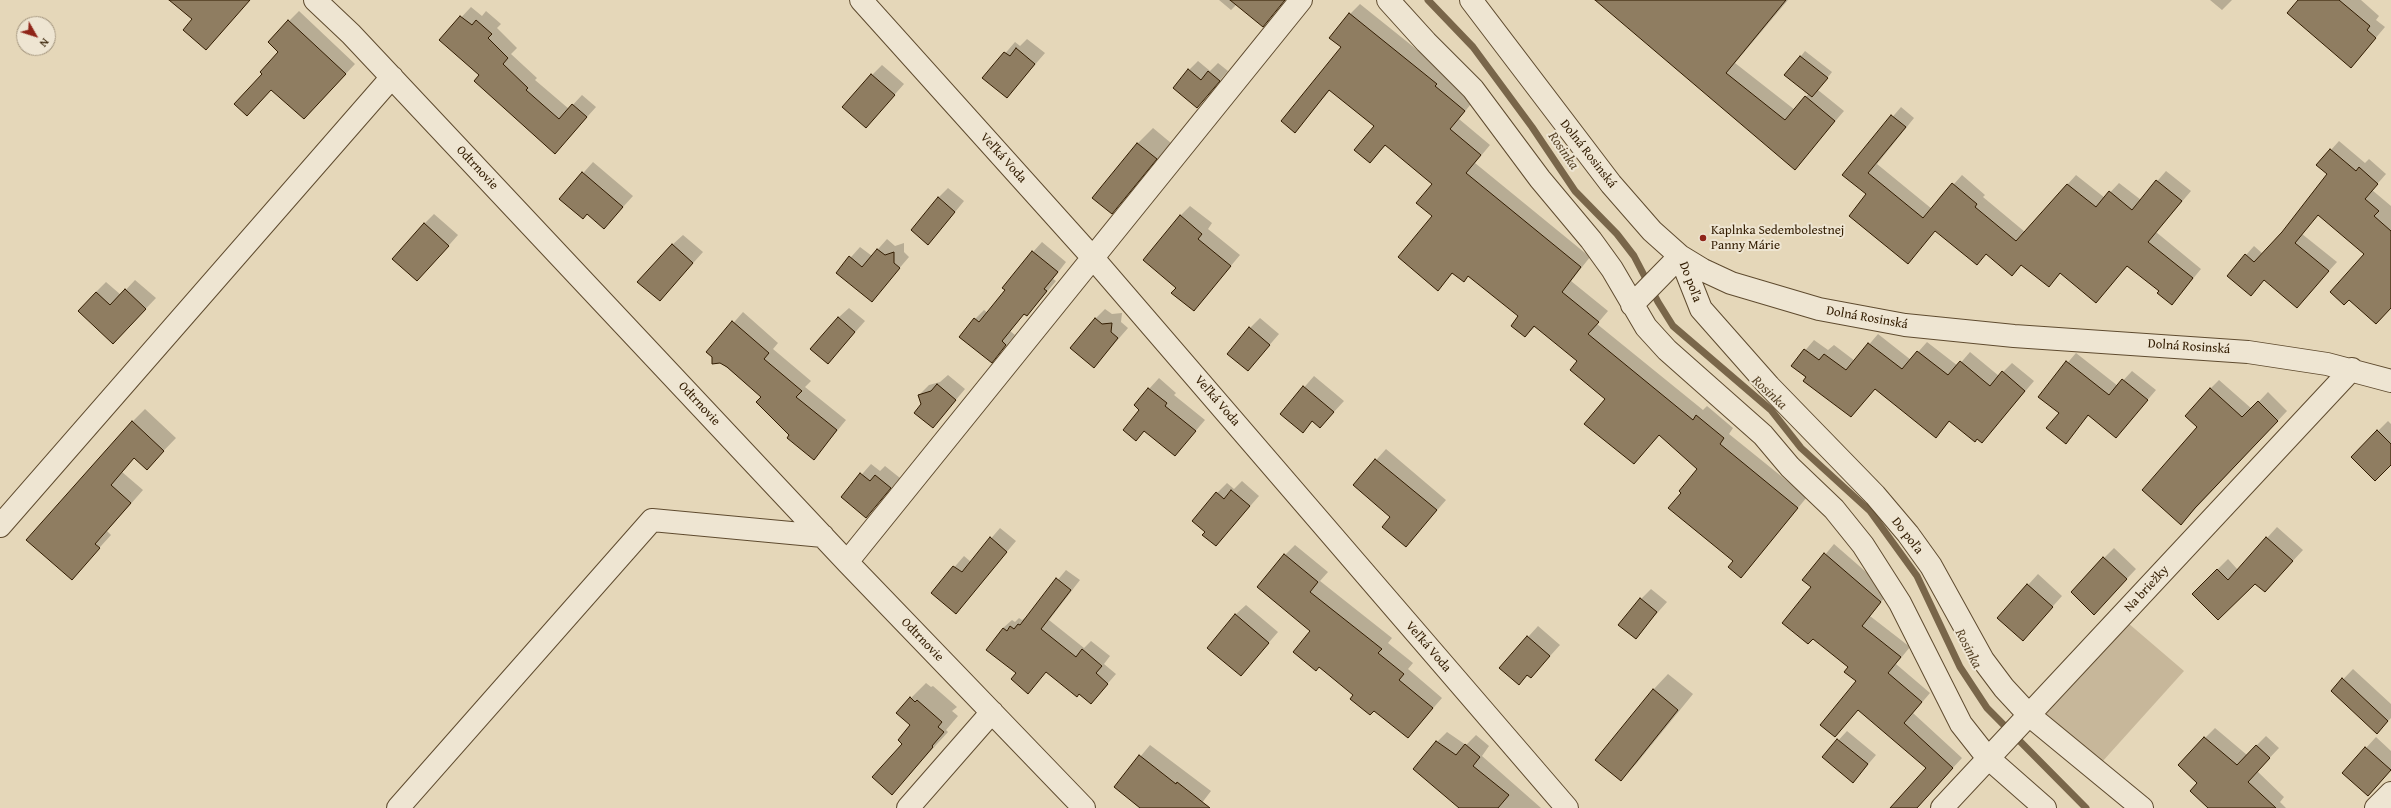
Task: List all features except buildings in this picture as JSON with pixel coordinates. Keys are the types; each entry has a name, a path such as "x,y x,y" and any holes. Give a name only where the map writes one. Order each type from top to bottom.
{"street":[{"name":"Odtrnovie","path":"315,0 392,77 847,562 992,712 1076,805"},
{"name":"Veľká Voda","path":"861,0 1093,258 1567,808"},
{"path":"847,562 1301,0"},
{"path":"1388,0 1426,42 1474,89 1540,179 1591,240 1612,269 1643,294 1646,327 1666,350 1762,435 1790,467 1834,509 1858,539 1900,603 1961,724 1995,750 2044,808"},
{"name":"Dolná Rosinská","path":"1471,0 1611,184 1652,231 1680,256 1731,283 1784,300 1861,318 1964,332 2248,352 2352,369 2391,381"},
{"path":"0,526 392,77"},
{"path":"1643,294 1680,256"},
{"name":"Do poľa","path":"1680,256 1701,309 1769,386 1874,495 1908,534 1938,578 1984,660 2004,688 2023,721 2142,808"},
{"name":"Na briežky","path":"1942,808 2352,369"},
{"path":"398,808 652,520 823,536"},
{"path":"908,808 992,712"},
{"path":"2376,808 2391,793"}],"shaded area":[{"path":"2128,623 2184,671 2102,762 2044,713"}],"waterway":[{"name":"Rosinka","path":"1428,0 1473,47 1532,127 1575,191 1617,234 1634,256 1658,302 1673,326 1771,410 1801,448 1870,511 1917,576 1960,667 1987,708 2086,808"}],"place":[{"name":"Kaplnka Sedembolestnej Panny Márie","path":"1703,238"}]}
